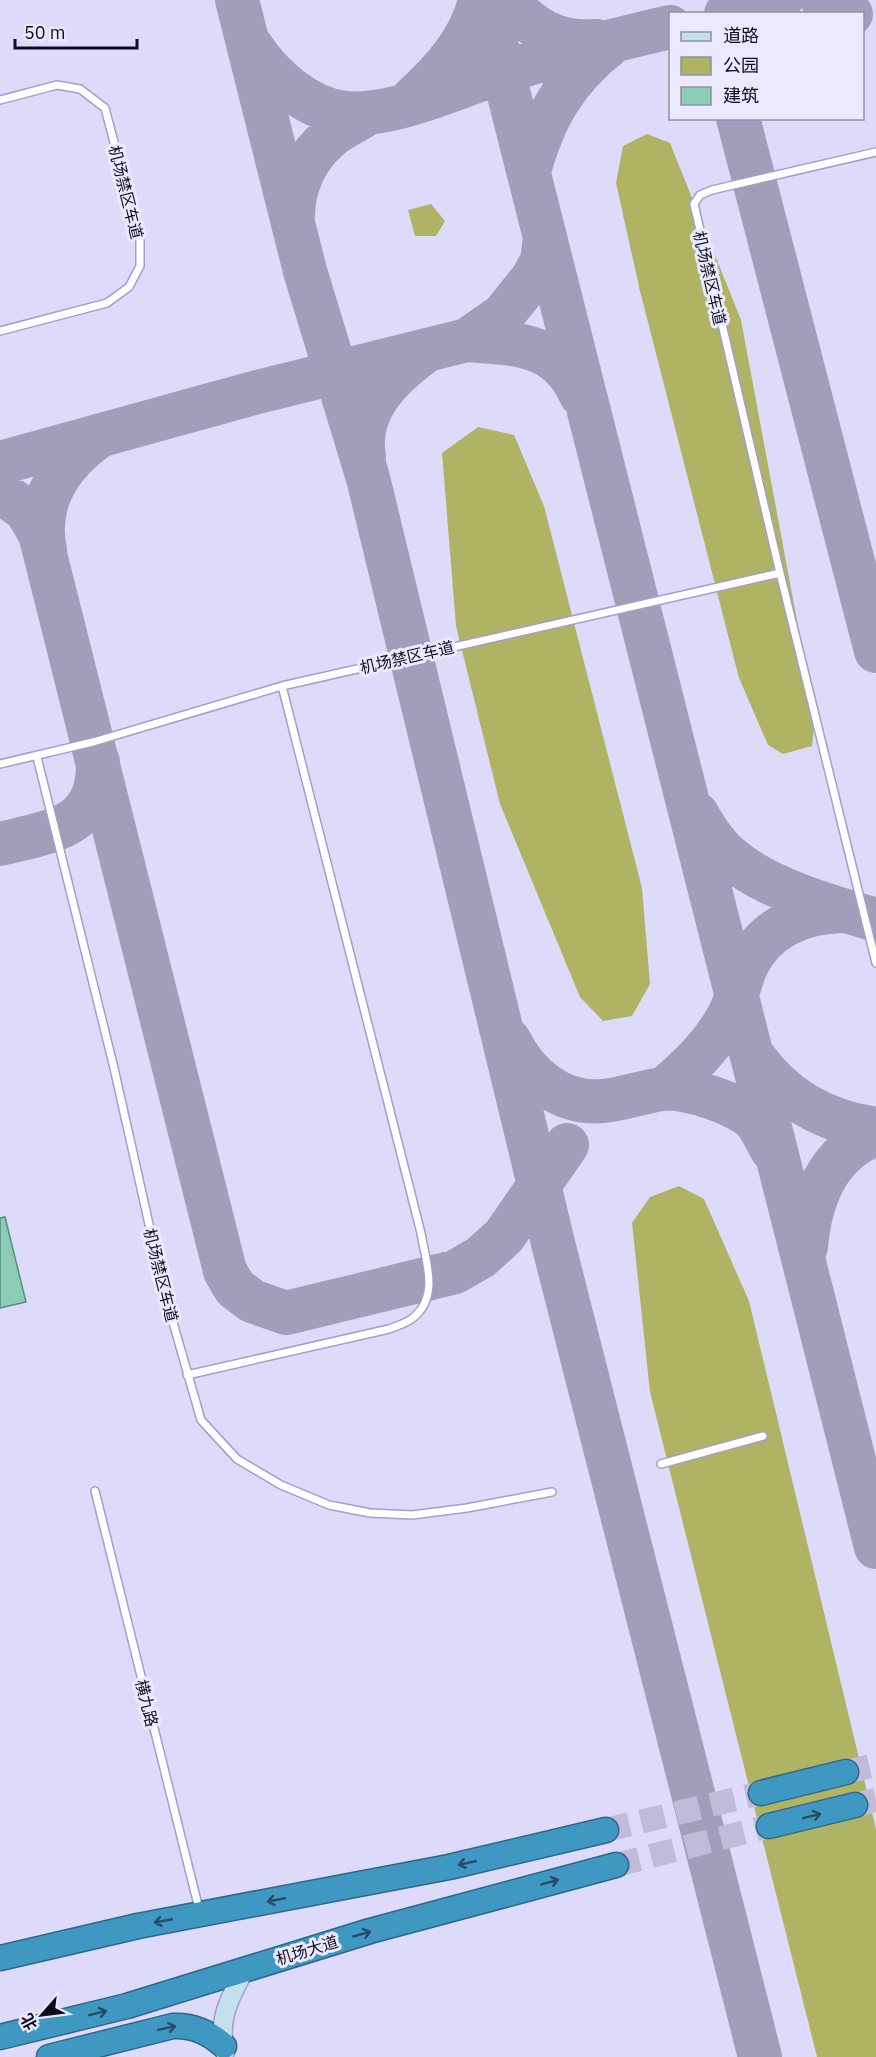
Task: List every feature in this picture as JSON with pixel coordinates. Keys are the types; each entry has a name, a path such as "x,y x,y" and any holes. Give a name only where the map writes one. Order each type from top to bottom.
{"highway":[{"path":"761,1793 846,1772"},
{"path":"769,1826 855,1805"},
{"path":"0,1958 200,1914 400,1877 606,1830"},
{"name":"机场大道","path":"0,2037 127,2006 381,1928 615,1865"},
{"path":"0,1941 47,1947"},
{"path":"49,2057 173,2026 187,2025 214,2037 225,2051"}],"street":[{"path":"225,2051 224,2010 245,1969"}],"lane":[{"name":"机场禁区车道","path":"0,100 57,85 80,89 105,108 140,241 140,266 129,287 107,303 0,331"},
{"name":"机场禁区车道","path":"876,152 711,190 700,195 694,204 780,573 876,963"},
{"name":"机场禁区车道","path":"0,764 38,756 282,686 780,573"},
{"path":"187,1376 388,1329 414,1318 425,1304 431,1282 421,1233 282,686"},
{"name":"机场禁区车道","path":"38,756 114,1068 164,1291 201,1420 237,1459 280,1485 329,1505 370,1514 412,1515 467,1508 552,1492"},
{"path":"661,1464 763,1436"},
{"name":"横九路","path":"95,1491 200,1914"}],"green space":[{"path":"647,134 670,143 741,320 815,717 812,746 783,754 768,745 739,678 640,291 616,183 623,146"},
{"path":"431,204 445,221 436,236 415,236 408,210"},
{"path":"478,427 514,435 544,506 642,888 650,984 632,1016 603,1021 580,997 500,804 456,626 442,453"},
{"path":"679,1186 704,1199 749,1301 876,1829 876,2057 817,2057 650,1392 632,1223 650,1197"}],"building":[{"path":"5,1217 26,1302 0,1308 0,1218"}],"taxiway":[{"path":"237,0 305,271 368,478 553,1243 760,2057"},
{"path":"412,99 454,54 470,29 480,0"},
{"path":"485,0 876,1547"},
{"path":"505,0 536,27 557,37 597,41"},
{"path":"734,12 781,0"},
{"path":"822,0 847,12"},
{"path":"251,46 269,69 303,98 331,110 364,113 404,106 544,59 669,27"},
{"path":"529,171 542,133 558,101 580,72 609,45"},
{"path":"293,216 298,184 314,154 334,134 368,113"},
{"path":"739,120 876,651"},
{"path":"0,463 250,394 467,340 503,315 532,279 542,261 545,237"},
{"path":"467,340 519,345 548,355 572,378 581,395"},
{"path":"364,457 365,425 377,398 398,374 423,353"},
{"path":"45,550 44,515 47,500 54,485 72,459 98,437"},
{"path":"0,492 26,510 40,534 225,1271 235,1288 252,1301 286,1313 455,1272 481,1257 504,1236 567,1145"},
{"path":"0,844 54,830 81,814 90,801 96,784 98,762"},
{"path":"697,814 721,848 746,869 800,896 876,920"},
{"path":"664,1089 699,1056 722,1028 731,1011 747,965 764,941 787,924 813,915 842,911"},
{"path":"509,1040 516,1053 535,1076 559,1093 587,1101 610,1100 662,1089 698,1093 726,1103 749,1115 758,1125 772,1150"},
{"path":"754,1057 778,1085 807,1106 840,1121 876,1129"},
{"path":"806,1247 812,1212 825,1179 845,1152 876,1134"}],"tunnel":[{"path":"846,1772 876,1765"},
{"path":"606,1830 761,1793"},
{"path":"855,1805 876,1800"},
{"path":"616,1865 769,1826"}]}
